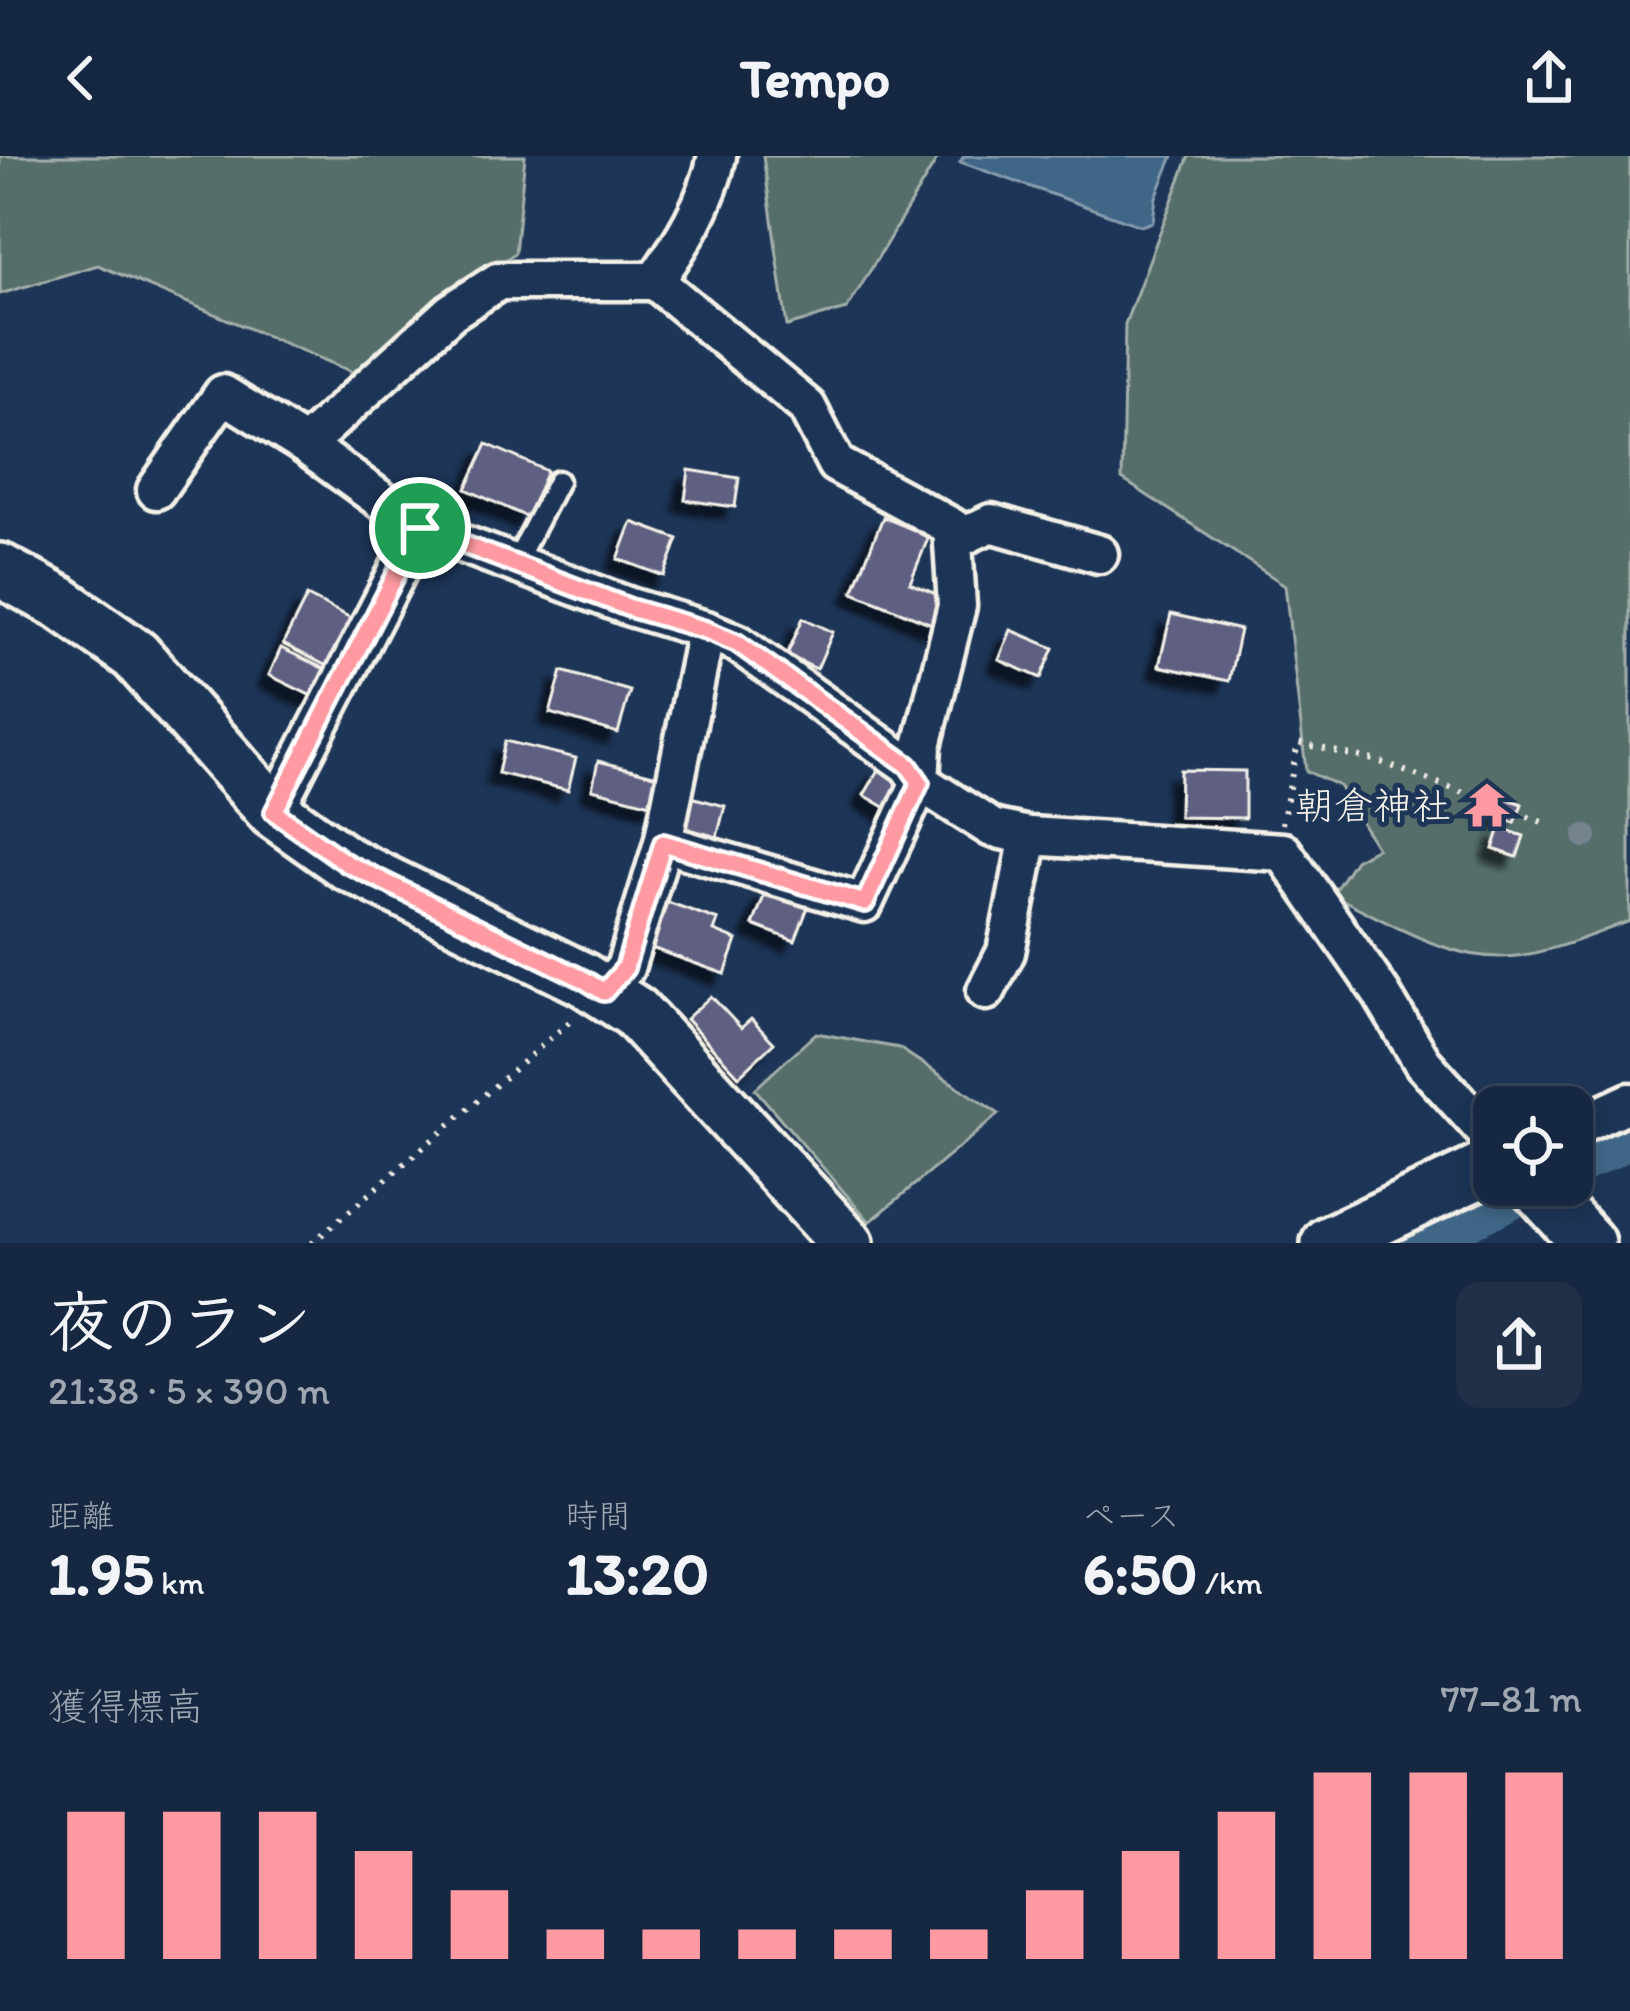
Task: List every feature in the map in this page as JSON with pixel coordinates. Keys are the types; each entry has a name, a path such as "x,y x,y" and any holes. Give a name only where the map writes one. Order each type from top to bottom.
{"street":[{"path":"655,281 681,244 712,182 717,156"},
{"path":"305,445 451,311 499,281 655,281 807,407 836,464 952,527 958,606 922,746 920,782 865,903 663,843"},
{"path":"157,490 223,394 305,445 420,528 737,643 908,765 920,782 992,828 1029,836 1283,852 1381,993 1423,1063 1473,1118"},
{"path":"953,541 991,523 1099,554"},
{"path":"274,812 420,528"},
{"path":"0,570 61,603 135,656 274,812 346,863 583,979 635,1012 847,1243"},
{"path":"604,992 625,968 663,843 706,630"},
{"path":"986,991 1006,952 1029,836"},
{"path":"1593,1119 1630,1102"},
{"path":"1328,1243 1473,1176"},
{"path":"1554,1206 1588,1243"}],"lane":[{"path":"515,564 558,481"}],"path":[{"path":"1277,851 1298,743 1378,760 1542,822"},
{"path":"312,1243 604,992"}],"green space":[{"path":"0,156 525,156 515,253 355,373 98,265 0,294"},
{"path":"763,156 939,156 847,309 787,326"},
{"path":"1189,156 1630,156 1630,921 1524,955 1476,955 1406,932 1341,899 1335,890 1355,860 1377,848 1339,786 1306,771 1285,585 1122,479 1125,324"},
{"path":"816,1033 899,1048 999,1114 870,1222 755,1089"}],"water":[{"path":"964,156 1173,156 1156,197 1153,222 1141,226 960,162"}],"building":[{"path":"487,444 547,471 527,517 466,489"},
{"path":"689,470 739,478 735,507 685,500"},
{"path":"883,517 929,536 910,583 950,600 939,627 853,592"},
{"path":"632,522 678,539 664,576 618,559"},
{"path":"307,596 365,625 341,673 283,644"},
{"path":"1171,614 1240,630 1229,681 1159,666"},
{"path":"803,618 833,632 817,669 787,655"},
{"path":"1011,630 1054,648 1041,678 999,660"},
{"path":"281,648 339,676 326,703 269,675"},
{"path":"562,671 630,691 618,733 550,713"},
{"path":"505,741 576,758 568,790 498,773"},
{"path":"598,761 662,777 655,805 592,789"},
{"path":"880,768 911,786 895,813 864,795"},
{"path":"1180,770 1245,771 1245,818 1179,817"},
{"path":"1494,794 1522,804 1515,823 1488,813"},
{"path":"691,797 725,806 717,837 683,828"},
{"path":"1500,828 1524,836 1517,857 1493,849"},
{"path":"766,891 808,907 795,941 753,925"},
{"path":"662,900 718,920 714,931 737,940 725,974 646,946"},
{"path":"711,996 741,1028 751,1019 774,1043 739,1076 686,1019"}],"waterway":[{"path":"1593,1150 1630,1131"},
{"path":"1407,1243 1481,1206"}],"place":[{"name":"朝倉神社","path":"1487,805"}],"route":[{"path":"420,528 737,643 908,765 920,782 865,903 663,843 625,968 604,992 346,863 274,812 420,528"}]}
